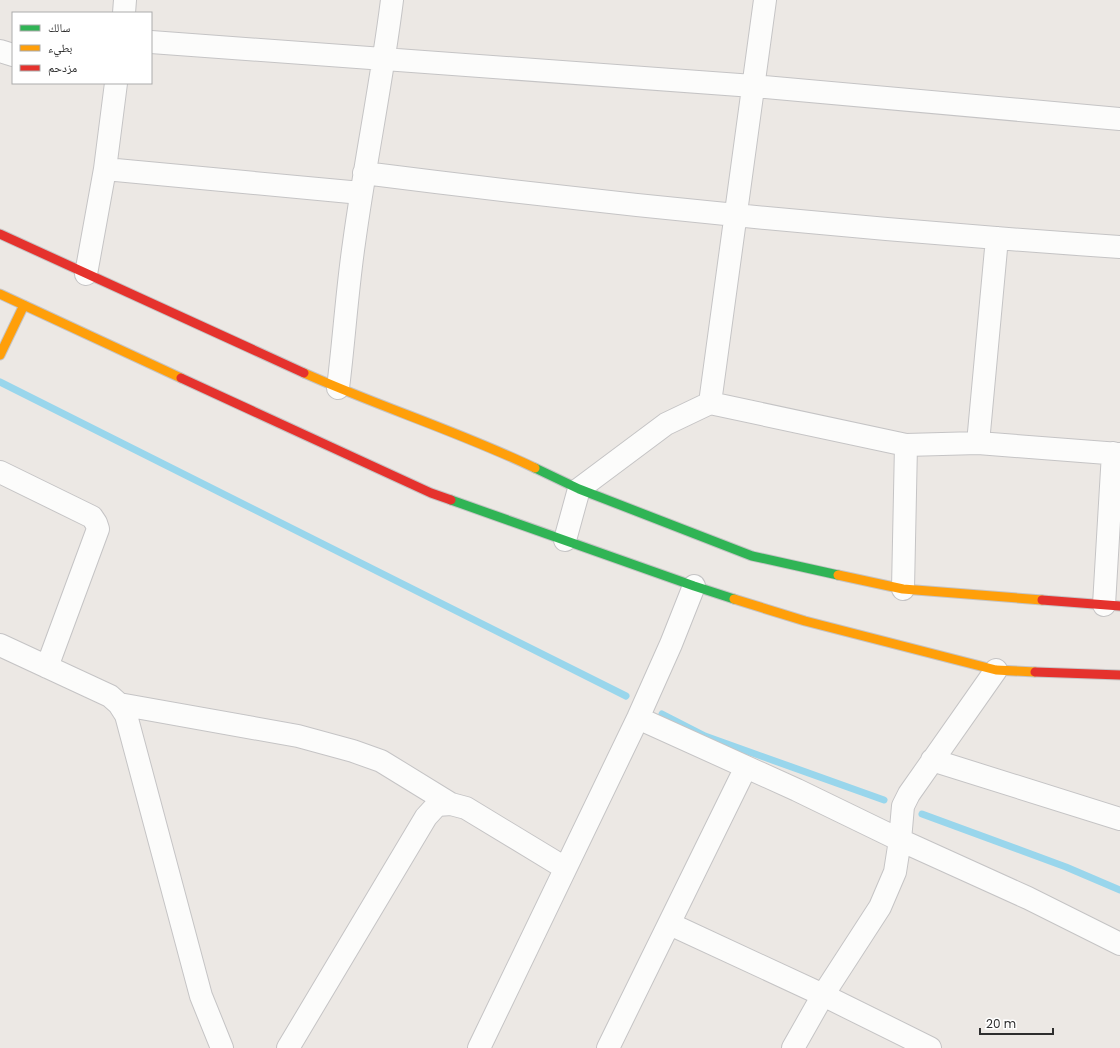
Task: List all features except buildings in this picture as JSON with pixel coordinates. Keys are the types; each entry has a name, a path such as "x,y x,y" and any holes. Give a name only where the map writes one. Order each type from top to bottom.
{"main road":[{"path":"0,234 338,388 496,449 579,489 752,556 903,589 1112,605"},
{"path":"0,294 431,493 694,586 805,621 996,670 1120,675"},
{"path":"0,354 24,305"}],"street":[{"path":"124,12 125,0"},
{"path":"338,388 353,252 392,0"},
{"path":"710,403 765,0"},
{"path":"152,42 753,86 1120,119"},
{"path":"0,50 12,55"},
{"path":"86,274 105,169 116,84"},
{"path":"105,169 363,183 454,184 736,216 1120,247"},
{"path":"978,443 997,238"},
{"path":"565,540 579,489 666,424 710,403 906,446 978,443 1116,454 1112,605"},
{"path":"903,589 906,446"},
{"path":"0,472 92,517 98,530 47,667"},
{"path":"479,1048 638,718 671,644 694,586"},
{"path":"0,645 110,696 120,704 126,715 200,996 222,1048"},
{"path":"793,1048 823,995 880,907 894,872 900,840 903,806 909,794 996,670"},
{"path":"120,704 298,736 353,751 381,761 451,804 466,808 565,868"},
{"path":"638,718 797,790 900,840 1028,898 1120,944"},
{"path":"932,760 1120,820"},
{"path":"608,1048 746,767"},
{"path":"288,1048 426,817 437,805 451,804"},
{"path":"670,924 823,995 930,1048"}],"waterway":[{"path":"0,382 626,696"},
{"path":"662,714 705,736 884,800"},
{"path":"922,814 1066,867 1120,890"}],"traffic: fast":[{"path":"535,468 579,489 752,556 838,575"},
{"path":"451,500 734,599"}],"traffic: slow":[{"path":"0,294 181,378"},
{"path":"0,355 24,305"},
{"path":"304,373 478,443 535,468"},
{"path":"838,575 903,589 1042,600"},
{"path":"734,599 805,621 996,670 1035,672"}],"traffic: jam":[{"path":"0,234 304,373"},
{"path":"181,378 431,493 451,500"},
{"path":"1042,600 1120,606"},
{"path":"1035,672 1120,675"}]}
